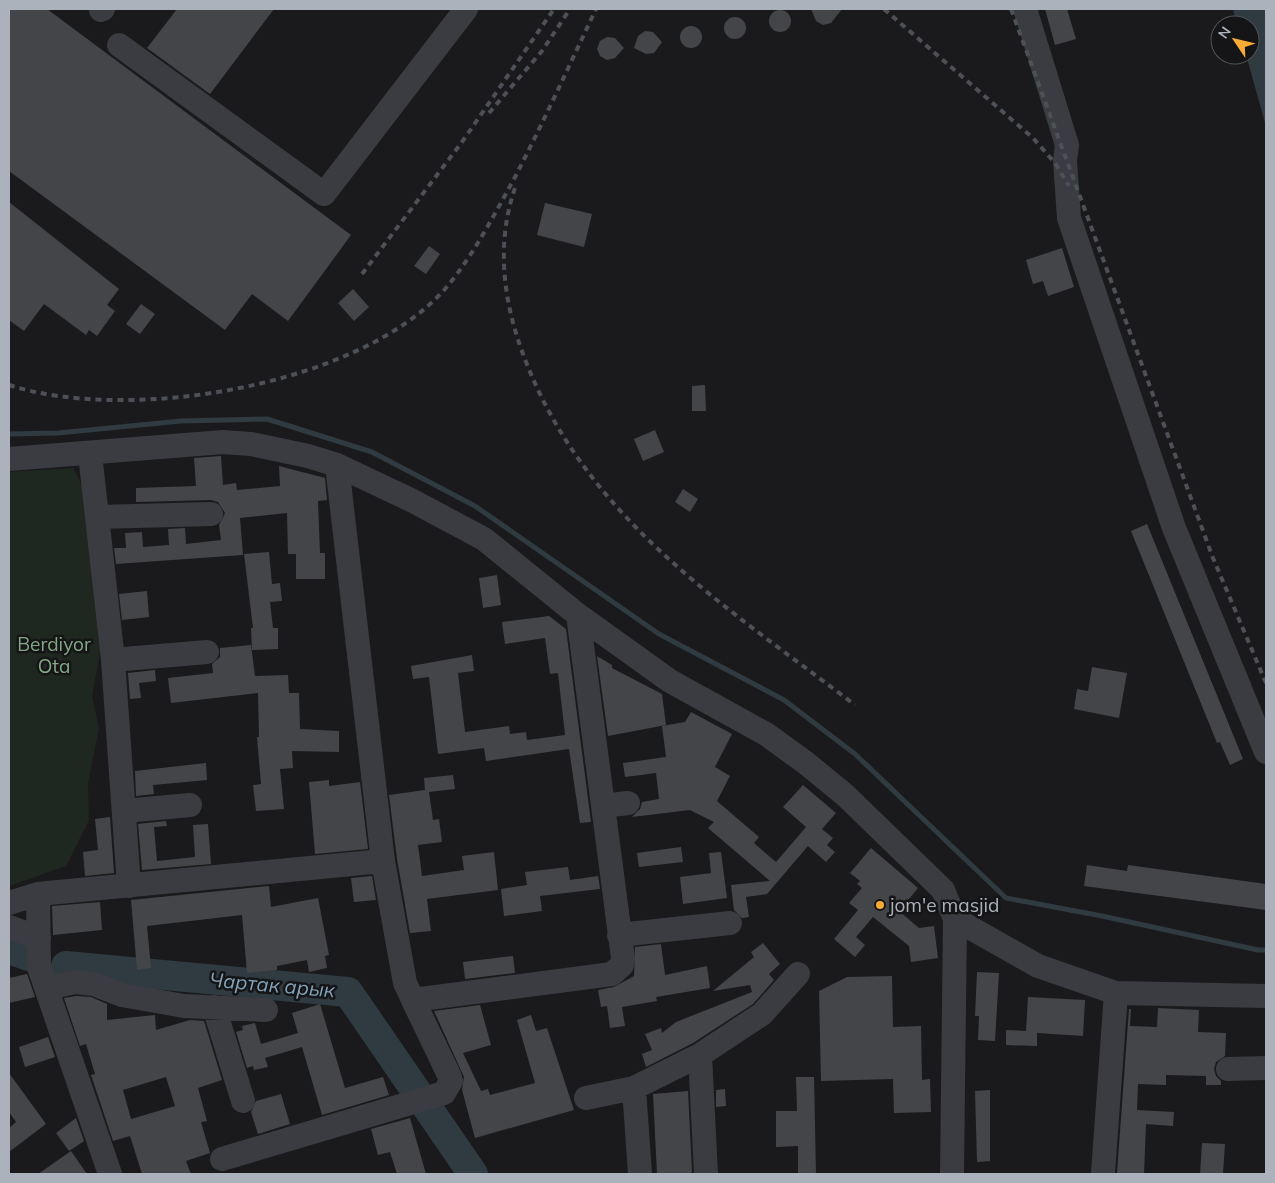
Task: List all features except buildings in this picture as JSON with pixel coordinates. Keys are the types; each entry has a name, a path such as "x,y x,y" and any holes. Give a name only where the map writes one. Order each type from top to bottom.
{"street":[{"path":"118,45 324,194 466,9"},
{"path":"1024,9 1067,145 1065,161 1069,218 1174,528 1266,752"},
{"path":"9,459 238,443 265,445 337,465 411,500 484,539 578,615 670,681 766,734 806,763 845,795 944,890 956,919 952,1174"},
{"path":"90,454 113,660 129,886"},
{"path":"222,1159 444,1094 451,1081 405,983 383,861 337,465"},
{"path":"97,518 211,514"},
{"path":"413,1000 612,974 622,965 578,615"},
{"path":"113,660 208,652"},
{"path":"603,806 628,803"},
{"path":"124,811 190,804"},
{"path":"9,903 38,894 383,861"},
{"path":"38,894 39,966 110,1174"},
{"path":"956,919 1038,966 1116,993 1235,997 1266,996"},
{"path":"619,935 730,923"},
{"path":"9,927 38,938"},
{"path":"586,1098 634,1088 700,1055 762,1014 798,974"},
{"path":"47,988 75,982 94,984 122,995 184,1006 266,1010"},
{"path":"1235,997 1248,994 1266,983"},
{"path":"1102,1173 1116,993"},
{"path":"214,1007 242,1101"},
{"path":"700,1055 706,1174"},
{"path":"1228,1069 1266,1068"},
{"path":"634,1088 640,1174"}],"green space":[{"name":"Berdiyor Ota","path":"73,468 83,487 100,653 92,696 99,728 88,783 89,820 66,866 9,886 9,472"}],"shaded area":[{"path":"1233,9 1266,9 1266,126 1249,65 1260,65 1260,15 1234,15"}],"waterway":[{"path":"9,434 58,433 181,421 267,419 372,452 475,506 659,634 784,700 855,754 1006,898 1102,916 1258,950 1266,950"},
{"name":"Чартак арык","path":"9,949 29,956"},
{"name":"Чартак арык","path":"66,966 348,992 473,1174"}],"railway":[{"path":"362,274 462,142 554,9"},
{"path":"489,113 542,51 570,9"},
{"path":"9,385 59,396 116,400 177,397 240,388 301,372 357,350 406,323 445,289 465,263 482,236 525,158 596,9"},
{"path":"884,9 1033,138 1055,163 1069,186"},
{"path":"1011,9 1213,558 1266,683"},
{"path":"515,188 505,230 504,271 516,334 549,412 582,464 620,510 662,553 756,631 855,705"}],"place":[{"name":"jom'e masjid","path":"880,905"}]}
